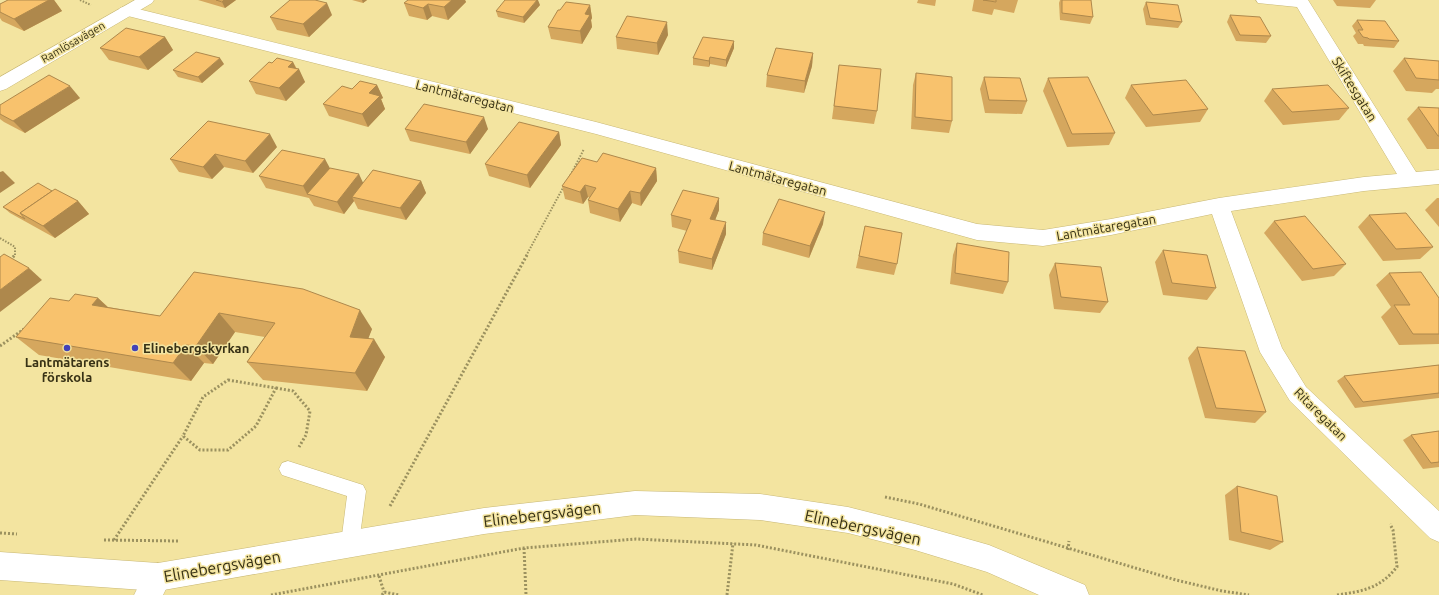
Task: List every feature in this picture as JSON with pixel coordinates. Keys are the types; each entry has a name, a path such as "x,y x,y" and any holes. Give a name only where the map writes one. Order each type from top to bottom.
{"street":[{"name":"Ramlösavägen","path":"0,85 146,0"},
{"path":"1264,0 1301,1"},
{"name":"Skiftesgatan","path":"1301,1 1410,179"},
{"name":"Lantmätaregatan","path":"126,11 596,128 977,232 1043,238 1111,227 1219,205 1364,184 1439,177"},
{"name":"Ritaregatan","path":"1219,205 1272,352 1298,394 1439,528"},
{"name":"Elinebergsvägen","path":"0,566 153,586 360,542 484,521 635,502 760,507 848,520 915,537 989,559 1062,591 1075,595"}],"lane":[{"path":"288,469 357,492 360,542"}],"path":[{"path":"360,542 596,128"},
{"path":"0,238 16,247 15,256 5,265"},
{"path":"0,346 26,328"},
{"path":"114,540 183,436 203,397 228,380 293,391 310,411 306,435 288,469"},
{"path":"183,436 200,450 228,450 256,426 276,388"},
{"path":"1337,595 1371,589 1389,579 1397,567 1393,530 1389,523"},
{"path":"0,532 7,533"},
{"path":"271,595 380,576 524,548 636,539 756,545 953,584 983,595"},
{"path":"102,540 185,540"},
{"path":"1069,541 1069,549"},
{"path":"727,595 732,543"},
{"path":"1061,545 1069,549 1176,580 1222,591 1249,595"},
{"path":"524,548 526,595"},
{"path":"380,576 383,594 399,595"},
{"path":"966,595 967,589"}],"building":[{"path":"8,0 49,0 14,19 0,12 0,4"},
{"path":"290,0 315,0 327,3 303,24 270,17"},
{"path":"408,0 452,0 444,7 428,4 423,8 404,3"},
{"path":"505,0 537,0 523,17 496,11"},
{"path":"983,0 996,0 996,2"},
{"path":"1062,0 1091,0 1093,17 1062,13"},
{"path":"566,2 590,5 585,14 590,15 580,31 548,27 558,10 560,10"},
{"path":"1146,2 1178,5 1182,22 1150,18"},
{"path":"1230,15 1260,17 1271,36 1240,35"},
{"path":"627,16 667,22 657,43 616,37"},
{"path":"1357,20 1385,21 1399,41 1369,39 1363,37 1358,30 1363,30"},
{"path":"126,28 165,37 139,57 100,48"},
{"path":"703,37 734,41 726,60 710,57 709,61 693,58"},
{"path":"776,48 813,53 805,81 767,75"},
{"path":"196,52 220,58 198,77 173,70"},
{"path":"277,58 293,62 288,67 299,69 279,88 249,81 269,62 272,63"},
{"path":"1404,58 1439,61 1439,80 1416,78"},
{"path":"839,65 881,69 877,111 834,106"},
{"path":"916,73 952,77 952,121 915,117"},
{"path":"49,75 70,86 13,121 0,114 0,105"},
{"path":"984,77 1020,78 1027,101 989,100"},
{"path":"1088,77 1115,133 1072,134 1048,78"},
{"path":"1186,80 1208,109 1153,115 1131,85"},
{"path":"360,81 377,85 369,93 380,96 362,114 323,104 342,86 352,89"},
{"path":"1328,85 1349,108 1292,112 1272,89"},
{"path":"424,104 484,117 466,142 405,129"},
{"path":"1418,107 1439,108 1439,136 1438,136"},
{"path":"208,121 270,134 245,161 215,154 203,167 170,159"},
{"path":"519,122 559,132 527,175 485,164"},
{"path":"282,150 325,159 303,186 259,176"},
{"path":"603,153 656,168 640,193 630,191 618,209 588,200 596,188 585,185 580,192 562,186 582,158 597,162"},
{"path":"330,168 359,174 337,202 307,194"},
{"path":"373,170 421,181 400,208 352,197"},
{"path":"38,183 52,191 20,213 25,219 3,207"},
{"path":"55,189 78,201 43,226 20,213"},
{"path":"683,190 719,198 710,219 726,222 712,259 678,251 691,220 671,215"},
{"path":"779,199 825,212 810,246 763,233"},
{"path":"1406,213 1433,247 1396,249 1369,215"},
{"path":"1305,216 1346,264 1313,269 1274,221"},
{"path":"865,226 902,233 897,264 859,256"},
{"path":"957,243 1009,252 1008,282 955,273"},
{"path":"1163,250 1207,255 1216,288 1172,283"},
{"path":"4,254 29,268 0,290 0,257"},
{"path":"1055,263 1101,267 1108,302 1061,297"},
{"path":"194,272 303,289 360,310 350,337 374,339 355,373 247,362 275,323 219,313 196,346 186,345 173,363 16,337 50,298 69,301 75,294 98,298 92,305 160,316"},
{"path":"1421,272 1439,298 1439,334 1413,334 1394,305 1410,305 1389,273"},
{"path":"1197,347 1245,351 1266,412 1216,408"},
{"path":"1439,365 1439,393 1363,402 1344,376"},
{"path":"1439,431 1439,462 1431,463 1411,435"},
{"path":"1237,486 1277,496 1283,542 1241,532"}],"place":[{"name":"Lantmätarens förskola","path":"67,348"},
{"name":"Elinebergskyrkan","path":"135,348"}]}
